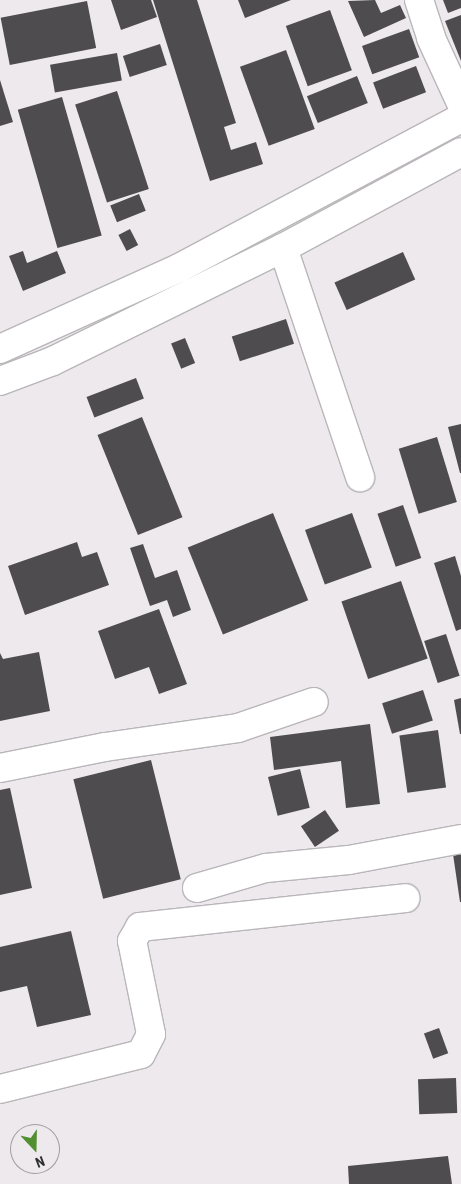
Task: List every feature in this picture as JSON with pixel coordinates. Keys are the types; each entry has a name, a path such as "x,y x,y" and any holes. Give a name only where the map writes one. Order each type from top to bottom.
{"street":[{"path":"419,0 431,38 461,103"},
{"path":"0,348 179,268 461,118"},
{"path":"0,381 53,361 283,248 461,152"},
{"path":"283,248 360,477"},
{"path":"0,768 106,747 238,728 314,702"},
{"path":"197,888 266,868 349,860 461,839"},
{"path":"0,1089 141,1054 151,1034 132,941 140,927 404,898"}],"building":[{"path":"111,0 151,0 157,17 121,30"},
{"path":"153,0 197,0 236,123 224,127 231,150 256,142 263,164 210,181"},
{"path":"238,0 291,0 245,18"},
{"path":"375,0 381,13 400,5 406,18 364,37 348,1"},
{"path":"443,0 461,0 461,8 448,13"},
{"path":"87,1 96,48 10,65 1,18"},
{"path":"330,10 352,70 308,86 286,26"},
{"path":"461,15 461,61 445,21"},
{"path":"409,29 419,57 372,74 362,46"},
{"path":"160,44 167,65 130,77 123,56"},
{"path":"286,50 315,129 269,146 240,67"},
{"path":"117,53 122,81 55,92 50,65"},
{"path":"416,66 426,92 383,109 373,82"},
{"path":"357,76 368,103 318,123 307,96"},
{"path":"0,80 13,122 0,126"},
{"path":"117,91 149,189 107,203 75,105"},
{"path":"62,97 102,235 57,248 18,110"},
{"path":"139,194 146,211 117,222 110,206"},
{"path":"130,229 138,245 127,251 118,235"},
{"path":"23,251 27,263 57,251 66,273 23,291 9,256"},
{"path":"403,252 415,279 347,310 334,283"},
{"path":"286,319 294,344 240,361 232,337"},
{"path":"185,338 195,363 181,369 171,344"},
{"path":"136,378 144,399 94,418 87,397"},
{"path":"142,417 182,517 138,535 97,435"},
{"path":"461,424 461,473 460,473 448,427"},
{"path":"437,437 457,502 419,514 399,449"},
{"path":"403,505 421,558 396,567 377,514"},
{"path":"273,513 308,600 223,635 188,547"},
{"path":"352,513 372,568 325,585 305,530"},
{"path":"77,542 82,557 97,552 109,585 25,615 8,566"},
{"path":"143,544 155,578 177,570 191,610 173,617 167,600 150,606 130,548"},
{"path":"455,556 461,576 461,629 456,631 434,563"},
{"path":"401,581 428,659 368,679 341,602"},
{"path":"159,609 187,684 159,694 149,667 115,679 98,631"},
{"path":"446,634 460,676 438,683 424,641"},
{"path":"39,652 50,711 0,721 0,653 3,659"},
{"path":"423,690 433,720 392,734 382,703"},
{"path":"461,698 461,734 460,734 454,700"},
{"path":"370,724 380,804 346,808 341,761 274,770 270,737"},
{"path":"438,730 446,787 407,793 399,735"},
{"path":"151,760 181,879 103,899 73,779"},
{"path":"300,769 310,808 278,816 268,777"},
{"path":"10,788 32,888 0,895 0,790"},
{"path":"325,810 339,831 315,847 301,826"},
{"path":"461,852 461,902 460,902 453,854"},
{"path":"71,931 91,1015 37,1027 27,986 0,992 0,947"},
{"path":"439,1028 448,1053 433,1059 424,1033"},
{"path":"456,1078 457,1113 419,1114 418,1079"},
{"path":"448,1156 452,1184 349,1184 348,1166"}]}
